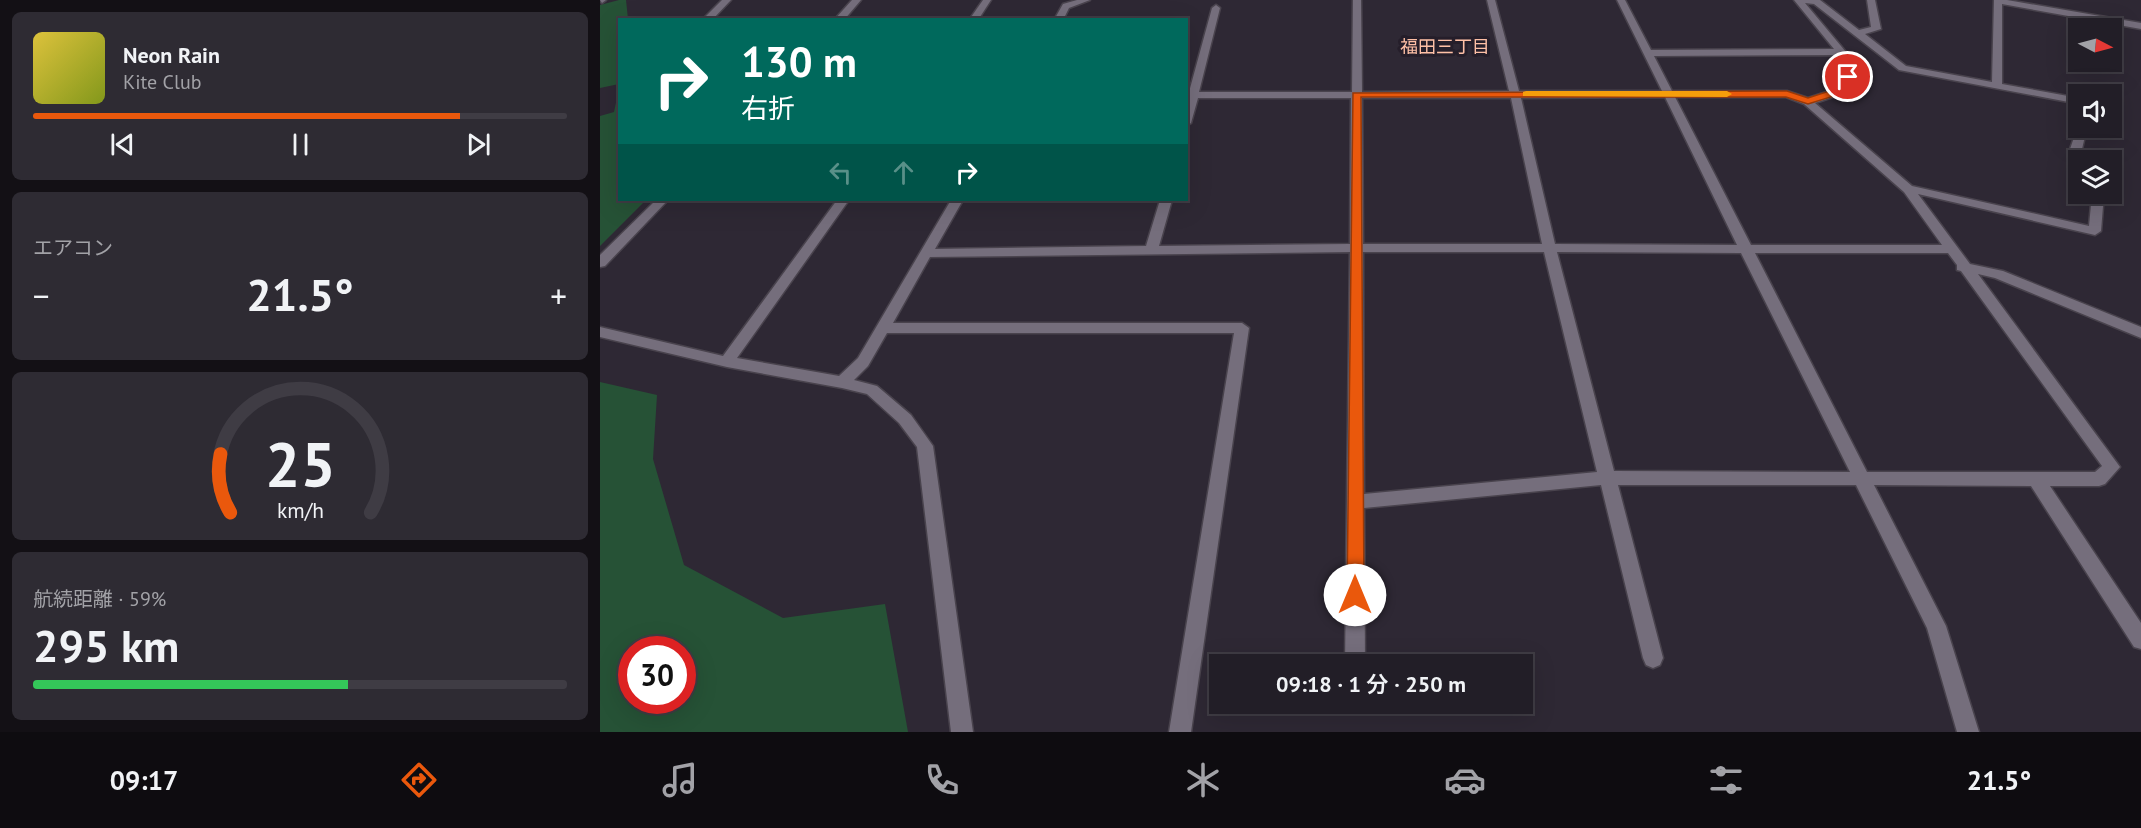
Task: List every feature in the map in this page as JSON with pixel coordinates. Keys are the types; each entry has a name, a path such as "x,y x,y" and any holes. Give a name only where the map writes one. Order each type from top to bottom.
{"street":[{"path":"708,18 728,0"},
{"path":"840,18 857,0"},
{"path":"974,18 987,0"},
{"path":"1059,18 1066,6 1086,0"},
{"path":"1355,654 1357,0"},
{"path":"1491,0 1515,94 1549,248 1653,658"},
{"path":"1621,0 1936,626 1968,732"},
{"path":"1798,0 1816,1 1903,68 2068,99"},
{"path":"1798,0 1851,64 1844,90 1808,102"},
{"path":"1858,33 1876,28 1871,0"},
{"path":"1997,86 1998,1 2141,26"},
{"path":"1216,8 1190,95 1787,94 1808,102 1908,189 1962,267 2112,467 2099,479 1607,478 1356,502"},
{"path":"1648,52 1842,52"},
{"path":"1908,189 2095,231 2097,204"},
{"path":"600,263 661,201"},
{"path":"727,362 842,201"},
{"path":"842,382 863,362 956,201"},
{"path":"1151,251 1166,201"},
{"path":"926,253 1355,248 1950,249"},
{"path":"1962,267 1998,274 2141,333"},
{"path":"884,328 1242,328 1180,732"},
{"path":"600,332 727,362 842,382 872,390 905,418 925,446 962,732"},
{"path":"2036,479 2141,640"}],"green space":[{"path":"626,0 628,18 618,18 618,84 600,88 600,5"},
{"path":"618,93 618,201 645,201 600,246 600,116 614,112"},
{"path":"600,382 657,395 653,459 684,565 783,618 885,604 908,732 600,732"}],"slow traffic":[{"path":"1526,94 1727,94"}],"district":[{"name":"福田三丁目","path":"1445,46"}],"route":[{"path":"1355,595 1356,95 1787,94 1808,102 1844,90 1848,77"}]}
